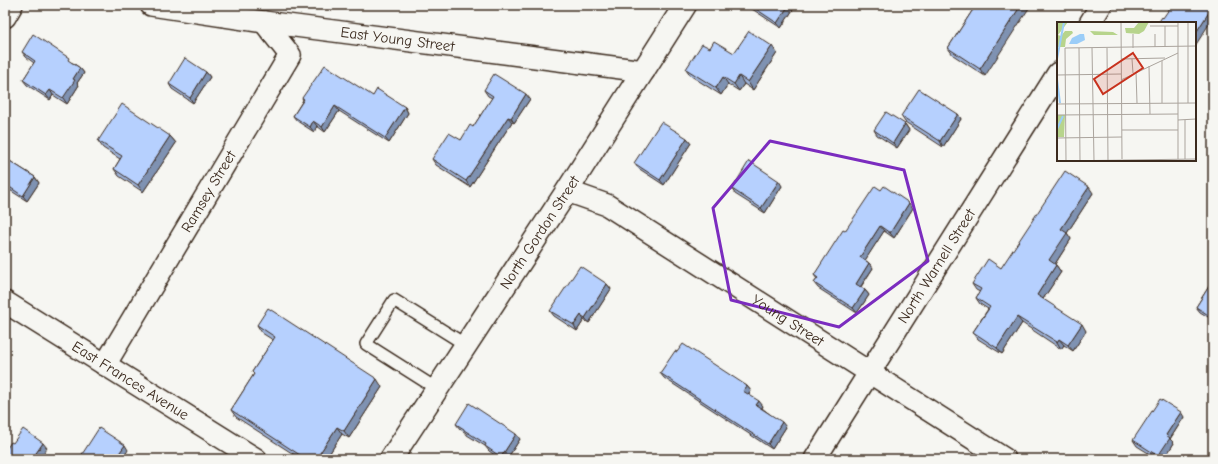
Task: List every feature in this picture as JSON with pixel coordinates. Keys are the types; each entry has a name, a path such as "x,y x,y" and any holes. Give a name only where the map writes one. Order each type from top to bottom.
{"street":[{"path":"5,16 12,5"},
{"name":"East Young Street","path":"151,5 207,9 264,22 644,71"},
{"name":"North Gordon Street","path":"391,459 567,191 686,5"},
{"path":"1091,22 1101,5"},
{"name":"Ramsey Street","path":"105,365 290,55 264,22"},
{"name":"North Warnell Street","path":"815,459 1057,75"},
{"name":"Young Street","path":"567,191 607,205 1005,459"},
{"name":"East Frances Avenue","path":"5,302 256,459"}],"lane":[{"path":"437,389 366,344 394,300 466,345"}],"highlighted area":[{"path":"770,141 904,170 928,261 839,327 731,300 713,208"}],"building":[{"path":"750,5 789,5 777,23"},
{"path":"976,5 1021,5 980,69 948,48"},
{"path":"1172,5 1213,5 1196,32 1196,22 1159,22 1162,17 1163,18"},
{"path":"749,31 772,46 748,82 739,76 734,84 723,77 716,88 686,69 702,44 710,48 714,41 734,53"},
{"path":"33,34 69,58 68,60 80,68 73,79 75,80 63,98 50,90 46,95 23,80 35,61 22,52"},
{"path":"185,58 206,72 190,98 169,84"},
{"path":"325,65 373,96 377,89 405,107 385,138 335,106 322,127 313,121 310,127 293,116 304,99 302,98"},
{"path":"494,74 526,94 511,118 508,117 466,181 432,159 449,133 461,140 470,125 473,127 493,96 484,90"},
{"path":"919,89 958,114 940,141 901,116"},
{"path":"122,104 170,136 138,185 114,169 122,156 98,141"},
{"path":"886,112 905,124 893,143 874,130"},
{"path":"661,122 687,138 660,180 634,163"},
{"path":"5,158 35,177 23,196 5,184"},
{"path":"749,161 779,181 761,208 732,189"},
{"path":"1065,171 1089,187 1061,229 1067,233 1049,260 1056,265 1037,295 1082,324 1068,345 1059,339 1057,342 1017,317 997,348 973,332 990,307 976,298 981,289 972,284 988,259 1001,268"},
{"path":"875,186 881,190 884,186 909,203 890,233 880,226 860,257 869,263 856,284 865,290 853,308 814,283 818,278 814,275 843,230 845,231"},
{"path":"580,266 607,284 585,318 581,315 574,325 550,311"},
{"path":"1213,280 1213,318 1196,307"},
{"path":"268,308 377,379 344,431 337,427 316,459 309,455 306,459 231,410 254,374 252,372 275,337 257,325"},
{"path":"683,344 747,386 743,391 759,401 756,405 782,422 768,444 660,373 675,351 677,352"},
{"path":"1160,399 1181,412 1166,435 1170,438 1158,456 1133,440"},
{"path":"469,403 516,434 501,457 485,446 486,444 456,424"},
{"path":"99,428 125,445 115,459 79,459"},
{"path":"23,429 43,443 32,459 5,459 5,451"}]}
